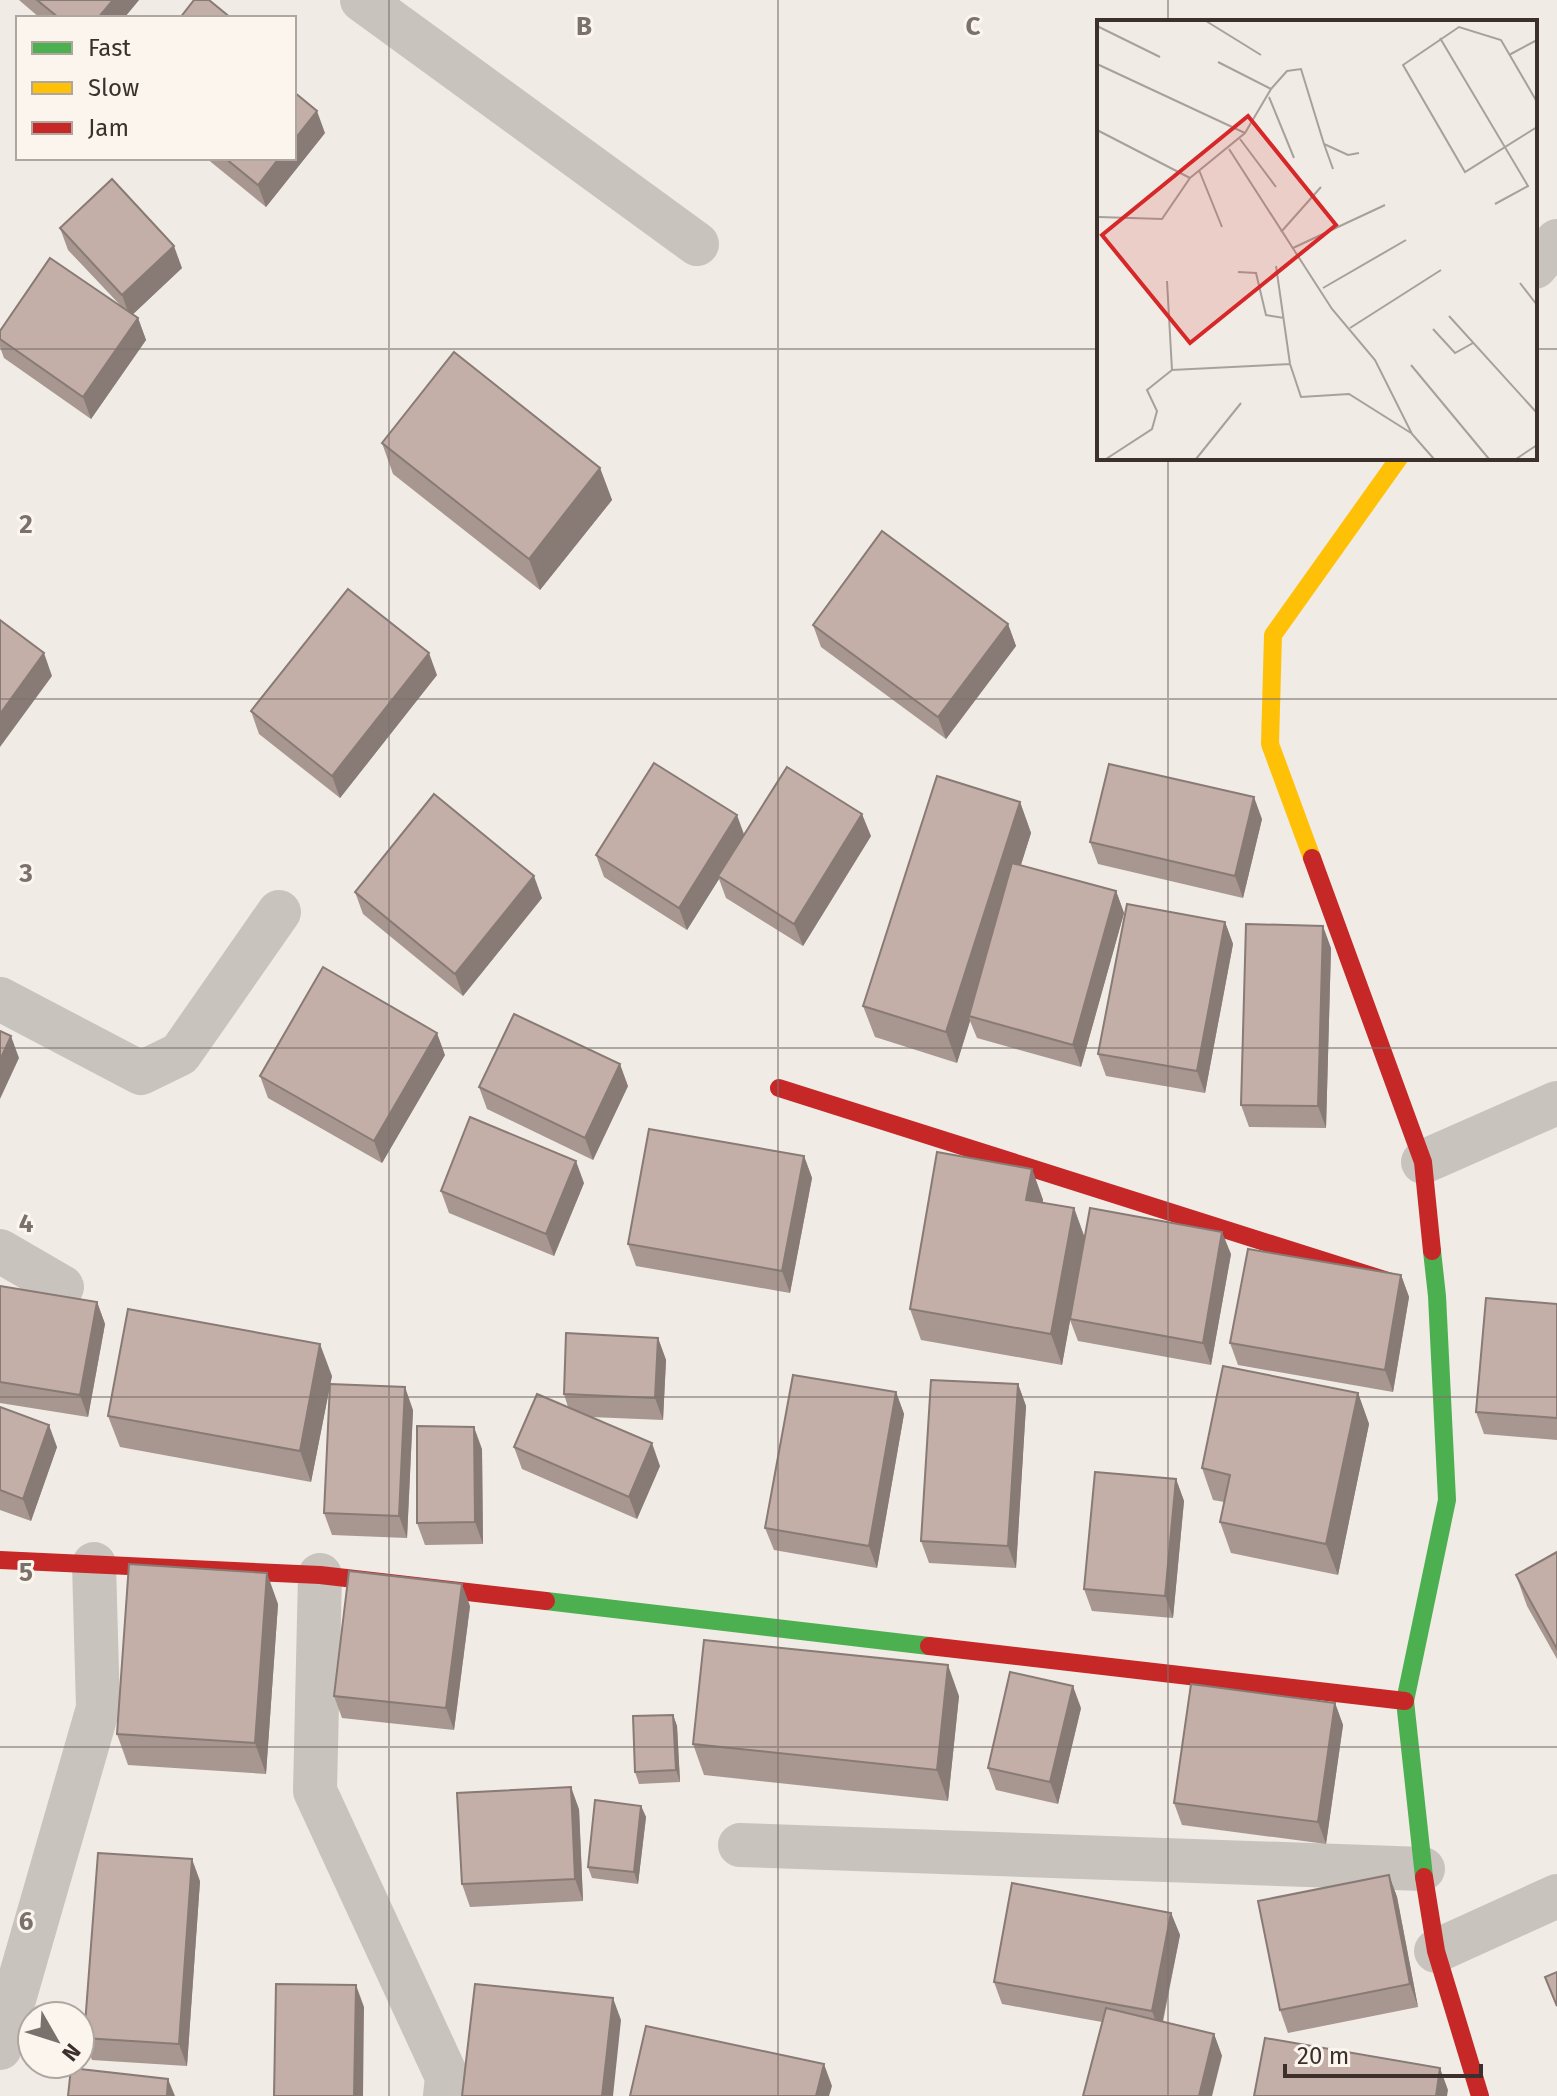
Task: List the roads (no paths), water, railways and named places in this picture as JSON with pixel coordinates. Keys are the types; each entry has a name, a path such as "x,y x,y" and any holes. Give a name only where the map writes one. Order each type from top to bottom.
{"street":[{"path":"362,0 697,244"},
{"path":"1537,264 1557,241"},
{"path":"1398,460 1273,635 1270,744 1423,1162 1422,1291 1447,1500 1405,1701 1423,1869 1436,1951 1480,2096"},
{"path":"0,999 141,1073 180,1054 279,912"},
{"path":"779,1088 1422,1291"},
{"path":"1423,1162 1557,1103"},
{"path":"0,1251 62,1287"},
{"path":"0,1560 320,1575 1405,1701"},
{"path":"0,2048 98,1708 94,1564"},
{"path":"320,1575 315,1791 447,2077 445,2096"},
{"path":"740,1845 1423,1869"},
{"path":"1436,1951 1557,1896"}]}
